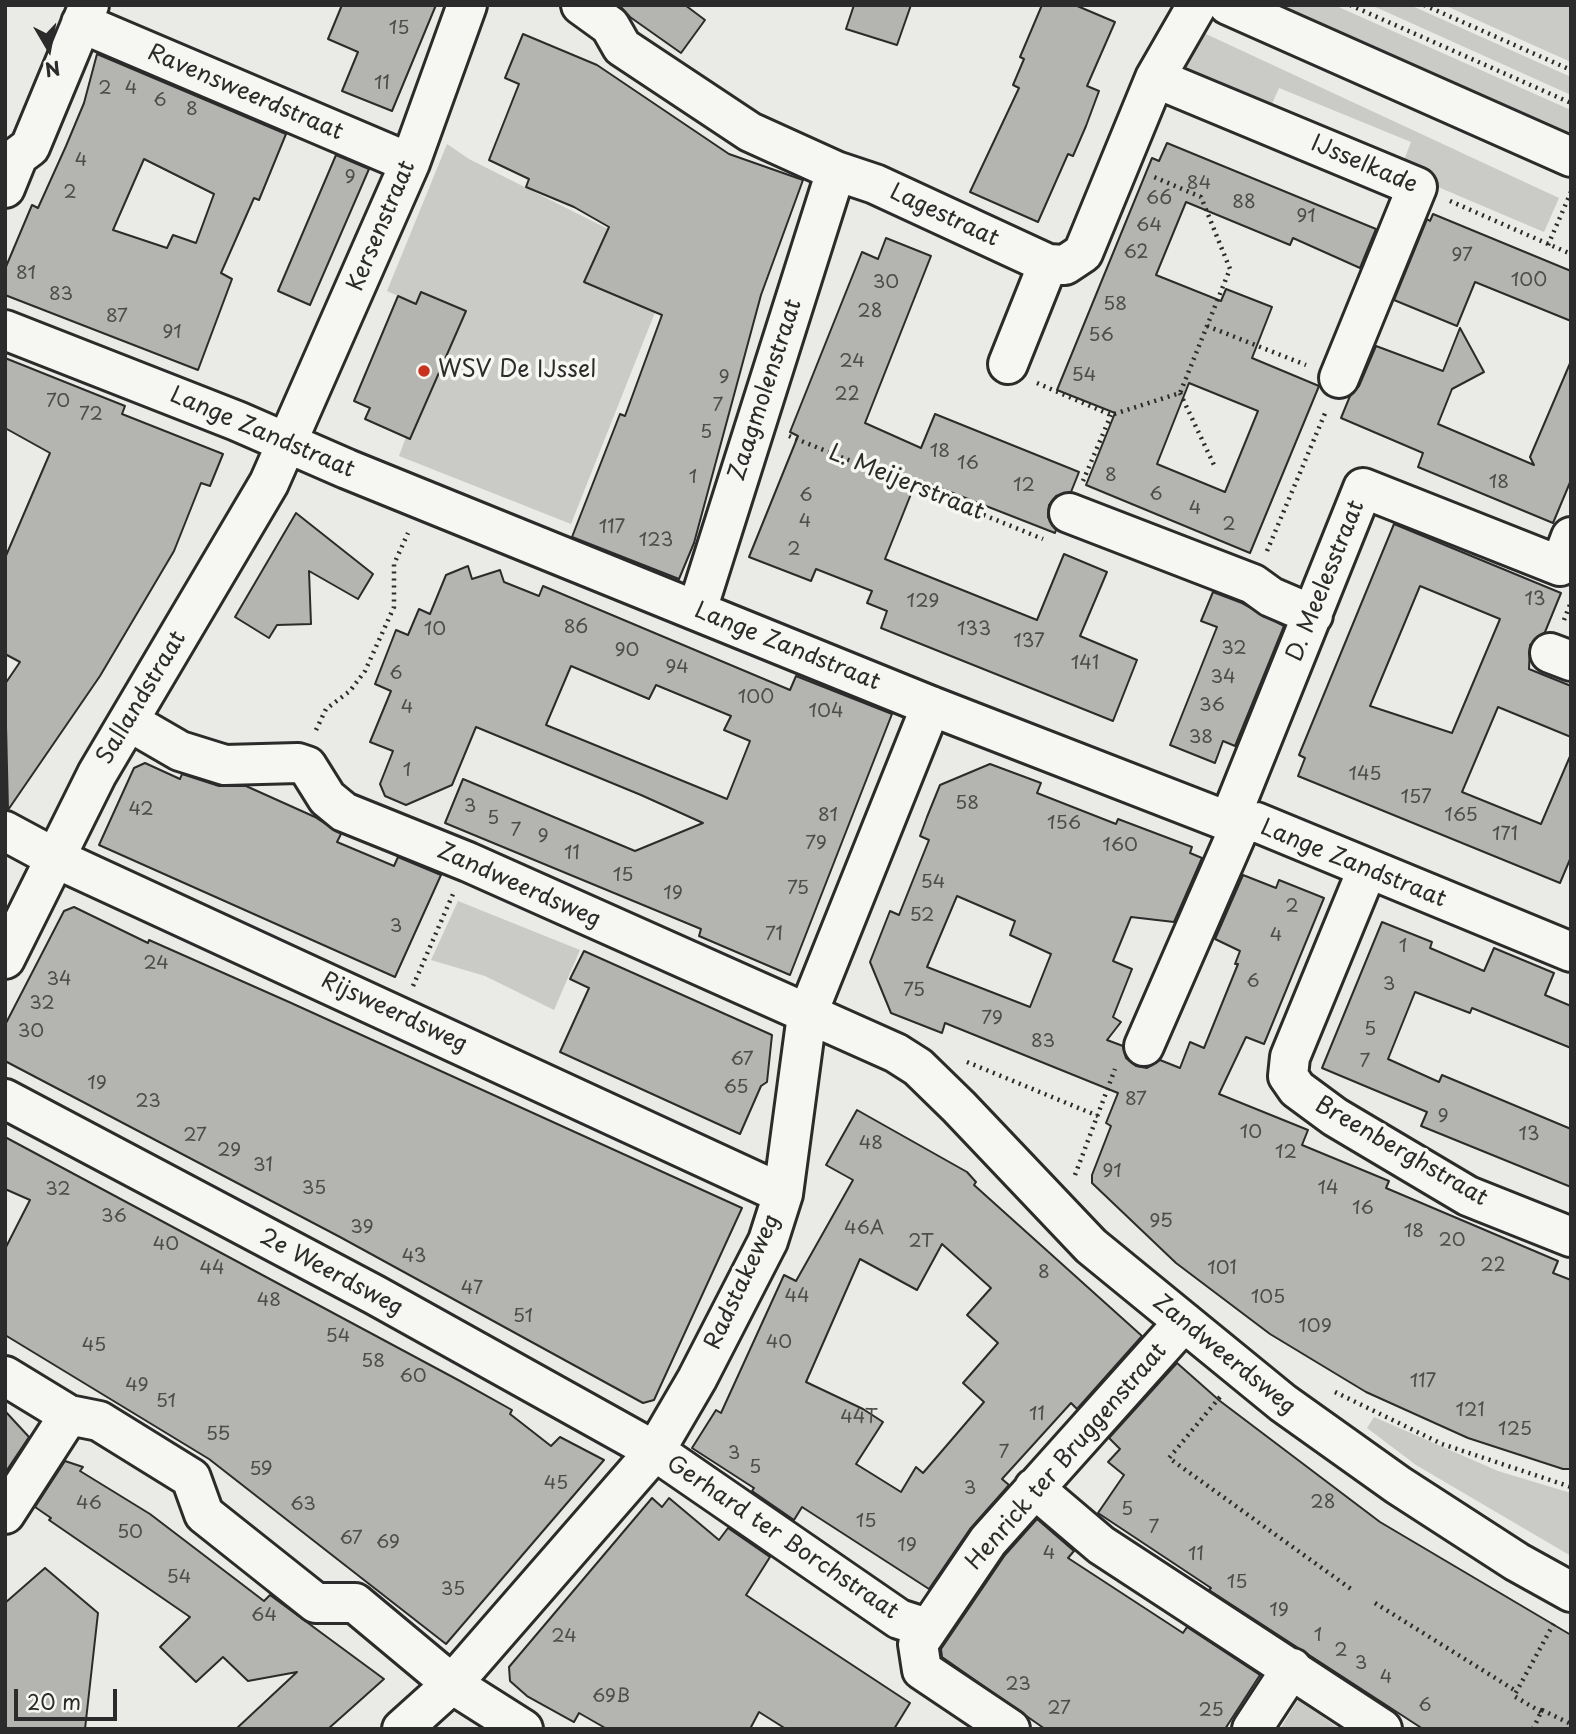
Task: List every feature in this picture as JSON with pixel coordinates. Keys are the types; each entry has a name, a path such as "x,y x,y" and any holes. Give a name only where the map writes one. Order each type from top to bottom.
{"street":[{"name":"Kersenstraat","path":"287,442 410,163 467,5"},
{"name":"Lagestraat","path":"581,5 610,26 622,47 750,132 836,171 875,184 1048,264"},
{"path":"1009,364 1048,264 1065,265 1083,253 1155,78 1197,5"},
{"path":"1228,5 1571,157"},
{"name":"Ravensweerdstraat","path":"85,14 410,163"},
{"path":"5,188 18,156 30,147 85,14"},
{"name":"IJsselkade","path":"1155,78 1417,187"},
{"name":"Zaagmolenstraat","path":"697,610 836,171"},
{"path":"1339,378 1417,187"},
{"name":"Lange Zandstraat","path":"5,330 287,442 424,501 930,706 1234,823 1256,822 1367,870 1568,942"},
{"name":"Sallandstraat","path":"5,959 97,774 269,483 287,442"},
{"name":"D. Meelesstraat","path":"1144,1045 1234,823 1363,488 1560,566 1571,537"},
{"path":"1062,529 1253,584 1271,597 1312,615"},
{"name":"Radstakeweg","path":"402,1729 452,1684 655,1451 697,1379 768,1241 783,1194 807,1015 930,706"},
{"path":"130,722 180,751 225,765 298,763 307,766"},
{"name":"Zandweerdsweg","path":"307,766 327,798 344,812 468,862 896,1053 918,1067 1091,1246 1242,1370 1334,1442 1517,1562 1571,1592"},
{"name":"Rijsweerdsweg","path":"5,831 57,859 783,1194"},
{"name":"Breenberghstraat","path":"1367,870 1290,1057 1289,1076 1297,1089 1335,1118 1468,1196 1571,1237"},
{"name":"2e Weerdsweg","path":"5,1099 375,1296 655,1451"},
{"name":"Henrick ter Bruggenstraat","path":"928,1628 988,1541 1184,1322"},
{"path":"5,1376 69,1415 99,1421 191,1478 204,1514 316,1603 355,1603 452,1684 523,1729"},
{"path":"5,1514 69,1415"},
{"name":"Gerhard ter Borchstraat","path":"655,1451 900,1619 928,1628 918,1644 922,1670 1010,1729"},
{"path":"1034,1488 1101,1545 1382,1729"},
{"path":"1252,1729 1292,1668"}],"path":[{"path":"1350,5 1571,103"},
{"path":"1424,5 1571,70"},
{"path":"1121,163 1201,197 1230,269 1180,393 1215,467"},
{"name":"IJsselkade","path":"1417,187 1571,254"},
{"path":"1548,245 1571,192"},
{"path":"1207,326 1339,378 1253,584"},
{"path":"1009,364 1006,370 1111,415 1180,393"},
{"name":"L. Meijerstraat","path":"756,422 1062,529"},
{"path":"307,766 317,728 326,709 349,691 365,671 394,607 394,564 424,501"},
{"path":"400,1016 468,862"},
{"path":"1074,1177 1124,1046 1144,1045"},
{"path":"918,1067 961,1059 1098,1116"},
{"path":"1242,1370 1169,1458 1351,1589"},
{"name":"Zandweerdsweg","path":"1331,1390 1442,1444 1571,1488"},
{"path":"1571,1592 1514,1696 1541,1712 1542,1710 1571,1724"},
{"path":"1375,1603 1516,1691"},
{"path":"1533,1729 1541,1712"}],"shaded area":[{"path":"1270,5 1334,5 1571,110 1571,135"},
{"path":"1371,5 1410,5 1571,77 1571,95"},
{"path":"1444,5 1571,5 1571,62 1486,24"},
{"path":"1206,34 1559,198 1544,232 1405,173 1402,165 1411,142 1279,88 1269,111 1189,72 1185,64 1186,51 1196,37"},
{"path":"447,144 469,159 608,229 677,257 571,524 399,456 406,437 411,439 466,312 421,292 416,304 387,291"},
{"path":"458,901 580,950 554,1010 485,976 431,960"},
{"path":"1374,1417 1498,1471 1571,1493 1571,1556 1416,1465 1367,1428"},
{"path":"1298,1700 1340,1729 1280,1729"}],"building":[{"path":"342,5 436,5 392,111 342,91 358,52 328,39"},
{"path":"619,5 685,5 705,20 681,53 630,17"},
{"path":"854,5 911,5 897,45 846,29"},
{"path":"1042,5 1075,5 1115,22 1087,86 1099,91 1086,126 1073,156 1068,154 1038,222 970,192 1019,88 1013,85 1024,59 1020,57"},
{"path":"523,34 597,65 729,154 803,180 761,295 694,543 679,579 572,537 620,414 625,416 662,315 584,282 609,227 574,207 526,187 529,179 489,160 519,84 505,78"},
{"path":"97,54 286,134 259,200 254,198 221,273 232,279 198,370 5,295 5,269 32,205 38,208 84,103","holes":["144,159 214,194 196,243 173,235 167,248 113,230"]},
{"path":"1167,143 1376,229 1360,268 1293,238 1290,245 1186,202 1156,275 1221,301 1226,289 1272,307 1252,358 1319,386 1250,553 1086,485 1115,413 1057,390 1152,158 1159,161","holes":["1189,383 1258,411 1225,492 1157,464"]},
{"path":"336,155 369,169 310,305 278,291"},
{"path":"1433,214 1571,271 1571,321 1475,282 1457,326 1394,300 1427,219 1430,221"},
{"path":"886,238 931,256 865,423 921,448 935,414 1079,472 1071,492 1056,496 1049,505 1048,517 1056,530 1055,533 917,479 885,559 1037,620 1064,554 1107,572 1080,636 1137,660 1113,721 881,628 887,611 867,603 872,591 816,569 811,581 749,557 798,436 790,432 862,252 878,259"},
{"path":"421,292 466,311 410,439 365,419 370,408 354,401 398,296 416,304"},
{"path":"1460,328 1484,372 1452,389 1438,424 1534,465 1530,457 1571,361 1571,480 1553,523 1418,467 1423,453 1341,418 1350,396 1359,386 1376,346 1443,371"},
{"path":"5,358 125,406 122,414 223,454 210,486 201,483 174,551 100,676 8,810 5,684 20,662 5,654 5,558 50,453 5,428"},
{"path":"296,513 373,574 358,599 309,571 311,624 277,625 269,638 235,617"},
{"path":"1394,524 1561,593 1545,632 1530,645 1529,669 1571,686 1571,737 1498,707 1462,792 1541,824 1571,754 1571,857 1560,883 1298,776 1305,758 1299,755","holes":["1420,586 1500,619 1452,733 1370,706"]},
{"path":"468,566 472,579 500,570 504,582 539,596 543,586 790,690 796,676 892,714 790,975 699,936 701,929 445,823 463,779 635,851 703,823 641,795 476,727 452,785 406,805 385,796 380,784 393,751 370,742 391,691 375,684 396,630 408,635 419,609 430,614 446,575","holes":["571,666 649,699 656,685 731,716 724,730 750,741 727,799 546,725"]},
{"path":"1213,592 1242,603 1284,626 1235,746 1223,741 1215,763 1170,745 1217,627 1201,621"},
{"path":"145,763 180,779 182,774 219,786 246,786 315,817 341,834 337,842 394,866 398,857 441,875 395,977 99,845 134,768"},
{"path":"990,764 1041,783 1037,793 1116,824 1118,819 1192,847 1190,853 1202,858 1174,922 1131,917 1113,961 1132,969 1113,1017 1121,1022 1107,1040 1123,1046 1126,1058 1136,1066 1147,1068 1160,1060 1180,1068 1190,1042 1204,1048 1238,964 1235,964 1240,951 1215,939 1243,875 1276,888 1279,880 1324,898 1264,1044 1246,1037 1219,1094 1308,1130 1302,1145 1389,1181 1386,1188 1558,1261 1553,1273 1571,1280 1571,1469 1563,1469 1468,1438 1366,1392 1270,1334 1176,1263 1092,1183 1092,1175 1111,1126 1106,1123 1118,1093 945,1023 942,1033 891,1013 870,962 890,911 899,915 929,840 920,836 940,785","holes":["957,896 1015,921 1010,935 1051,954 1030,1007 927,967"]},
{"path":"74,907 148,943 149,940 289,1002 742,1208 654,1400 643,1403 340,1237 5,1061 5,1025 64,911"},
{"path":"1382,922 1432,942 1430,948 1484,971 1494,948 1554,973 1545,995 1571,1006 1571,1048 1472,1008 1470,1013 1415,992 1388,1059 1439,1082 1442,1075 1571,1129 1571,1187 1421,1126 1427,1112 1322,1068"},
{"path":"584,951 772,1035 767,1082 761,1086 740,1134 560,1052 589,988 570,979"},
{"path":"857,1110 967,1172 976,1182 974,1185 1142,1336 1077,1409 1071,1403 1002,1479 1009,1485 970,1529 929,1589 802,1507 794,1520 752,1491 754,1488 692,1448 716,1410 721,1413 784,1275 796,1281 853,1180 826,1165","holes":["942,1244 991,1288 967,1315 998,1343 963,1383 984,1402 923,1473 916,1467 901,1492 856,1464 883,1422 863,1409 806,1382 860,1259 917,1290"]},
{"path":"5,1137 512,1410 510,1414 551,1446 560,1437 604,1460 446,1644 209,1459 5,1335 5,1249 30,1200 5,1189"},
{"path":"1177,1363 1220,1401 1380,1522 1571,1635 1571,1729 1423,1729 1209,1590 1211,1588 1098,1513 1124,1475 1108,1462 1120,1449 1109,1438"},
{"path":"5,1411 29,1437 5,1473"},
{"path":"65,1461 83,1467 80,1471 150,1514 264,1601 270,1595 384,1679 328,1729 236,1729 297,1672 248,1681 223,1657 196,1682 160,1647 190,1617 49,1520 51,1518 35,1507"},
{"path":"652,1498 662,1507 669,1498 719,1540 728,1528 770,1557 746,1595 910,1703 894,1729 786,1729 759,1712 750,1729 607,1729 579,1713 574,1722 527,1696 510,1681 509,1667"},
{"path":"1037,1519 1074,1551 1068,1558 1183,1633 1187,1627 1260,1675 1225,1729 1045,1729 942,1657 941,1649 1005,1555"},
{"path":"45,1568 98,1613 85,1729 5,1729 5,1603"}],"place":[{"name":"WSV De IJssel","path":"424,371"}]}
